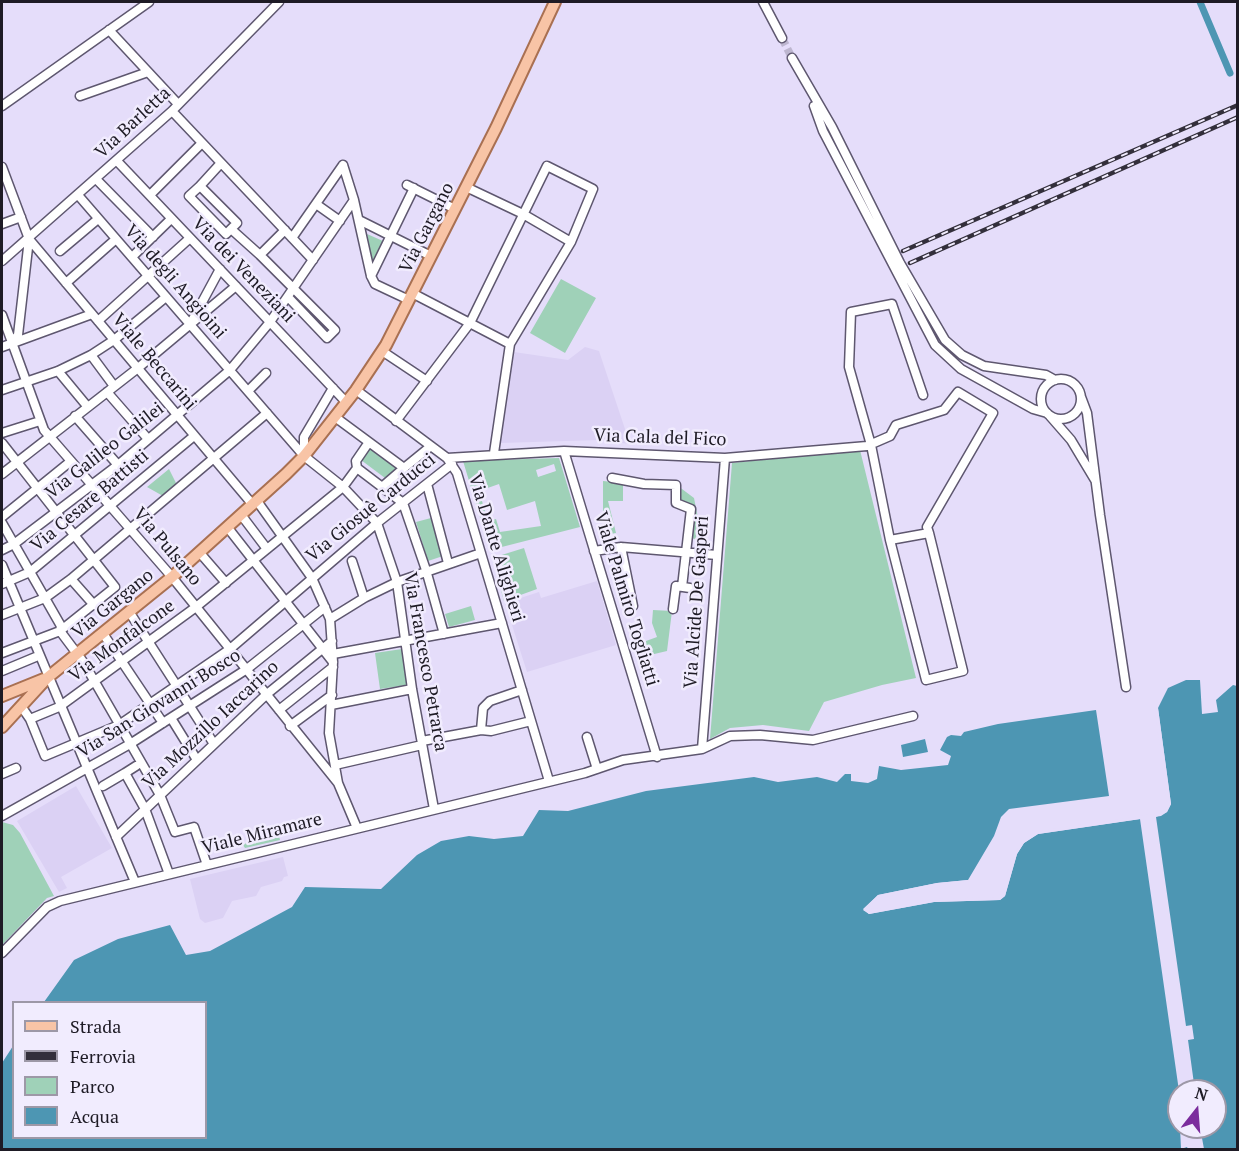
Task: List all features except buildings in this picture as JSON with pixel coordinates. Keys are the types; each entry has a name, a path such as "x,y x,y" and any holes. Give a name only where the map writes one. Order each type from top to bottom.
{"main road":[{"name":"Via Gargano","path":"47,678 130,613 242,516 304,456 356,390 382,351 410,297 555,2"},
{"path":"2,696 47,678"},
{"path":"2,727 47,678"}],"street":[{"path":"2,106 149,2"},
{"name":"Via Barletta","path":"2,261 175,107 279,2"},
{"path":"763,2 782,38"},
{"path":"109,30 148,72 202,143 313,260"},
{"path":"792,58 809,91 832,127 900,263 945,340 962,355 984,366 1046,375 1054,380 1072,382 1081,398 1087,413 1126,687"},
{"path":"80,96 148,72"},
{"path":"809,91 823,131 935,345 961,369 1033,410 1061,419 1072,416 1079,408 1081,398"},
{"path":"150,195 202,143"},
{"name":"Via dei Veneziani","path":"117,161 346,402"},
{"path":"200,186 237,223 226,234 189,196 221,163"},
{"path":"292,238 343,165 375,284 470,323 510,344"},
{"path":"396,421 470,323 547,166 593,189 570,242 510,344 494,453"},
{"path":"2,167 4,181 29,239 18,335 12,344"},
{"path":"96,179 153,237"},
{"path":"371,276 391,236 411,187 455,209"},
{"path":"466,187 523,214 570,242"},
{"name":"Via degli Angioini","path":"78,195 304,456 343,487 377,523"},
{"name":"Via Galileo Galilei","path":"2,550 14,544 118,465 230,370 270,322 354,200"},
{"path":"316,204 340,221"},
{"path":"2,224 21,217"},
{"path":"60,251 98,219"},
{"path":"132,257 171,219"},
{"path":"358,220 431,256"},
{"path":"231,229 261,255 335,330 327,338 288,297"},
{"path":"261,255 285,230"},
{"path":"2,347 95,317 148,276 190,238"},
{"name":"Viale Beccarini","path":"29,239 194,436 284,535 312,578 330,619 333,661 329,733 338,783 357,828"},
{"path":"66,283 116,239"},
{"path":"190,325 220,270"},
{"path":"2,474 138,368 236,286"},
{"path":"2,390 58,370 91,355 114,340 166,297"},
{"path":"871,445 890,436 896,425 944,410 958,392 992,410 993,413 927,526 963,671 926,680 890,540 871,445 849,367 851,312 892,304 923,395"},
{"name":"Via Pulsano","path":"2,315 40,421 50,436 172,577 338,783"},
{"path":"382,351 427,381"},
{"path":"91,355 111,389 148,439"},
{"path":"58,370 87,406"},
{"path":"248,391 266,373"},
{"path":"1054,380 1042,392 1041,401 1049,415 1071,440 1097,483"},
{"path":"304,456 304,438 333,388"},
{"name":"Via Dante Alighieri","path":"356,390 449,461 481,553 549,781"},
{"path":"2,615 45,598 71,579 267,413"},
{"path":"75,416 118,465"},
{"path":"334,417 404,468"},
{"path":"2,434 40,421"},
{"name":"Via Cesare Battisti","path":"5,583 30,572 194,436"},
{"name":"Via Monfalcone","path":"30,719 59,707 226,583 343,487 357,468 356,461 369,442"},
{"path":"2,443 115,587 60,631 2,653"},
{"name":"Via Cala del Fico","path":"449,461 494,453 564,451 725,458 871,445"},
{"path":"382,487 430,446"},
{"name":"Viale Palmiro Togliatti","path":"564,451 657,757"},
{"name":"Via Alcide De Gasperi","path":"702,749 725,458"},
{"path":"2,517 71,461"},
{"name":"Via Giosuè Carducci","path":"30,719 45,756 119,725 230,649 427,483 449,461"},
{"path":"357,468 403,503 426,570 444,634"},
{"path":"612,478 644,484 676,485 676,504 691,509 686,551 686,587 676,586 673,609"},
{"path":"427,483 448,563"},
{"path":"242,516 267,549"},
{"path":"2,523 61,626 60,631 94,681 160,795 175,832 194,827 207,865"},
{"name":"Via Francesco Petrarca","path":"377,523 397,582 412,689 434,809"},
{"path":"228,528 333,661"},
{"path":"890,540 928,533"},
{"path":"594,550 621,547 717,555"},
{"path":"621,547 633,606"},
{"path":"200,553 226,583"},
{"path":"330,619 364,597 397,582 426,570 481,553"},
{"path":"351,561 364,597"},
{"path":"2,565 5,583 19,609 135,882"},
{"path":"71,579 94,605"},
{"name":"Via San Giovanni Bosco","path":"2,816 130,744 190,706 247,669 325,607"},
{"path":"130,613 214,744"},
{"path":"279,710 333,661 406,641 502,623"},
{"path":"104,634 150,704 167,720 197,760"},
{"name":"Via Mozzillo Iaccarino","path":"116,837 267,694 332,641"},
{"path":"2,671 38,656"},
{"path":"331,705 412,689"},
{"path":"481,730 483,708 490,701 522,690"},
{"path":"290,726 332,694"},
{"path":"21,706 30,719"},
{"name":"Viale Miramare","path":"2,953 47,907 135,882 597,769 623,760 702,749 730,736 760,735 813,740 913,716"},
{"path":"335,765 422,743 481,730 491,731 531,721"},
{"path":"587,737 597,769"},
{"path":"103,786 136,766"},
{"path":"2,774 16,768"},
{"path":"125,773 145,809 169,874"}],"shaded area":[{"path":"585,347 599,351 630,444 599,440 500,443 514,352 568,360"},
{"path":"597,581 616,645 527,672 505,603 539,592 541,598"},
{"path":"76,786 112,848 61,877 67,888 59,892 17,821"},
{"path":"283,857 288,876 282,881 261,887 256,896 232,901 223,918 205,923 200,919 190,879"}],"green space":[{"path":"367,234 383,241 373,263 372,263"},
{"path":"561,279 596,298 565,353 530,333"},
{"path":"370,447 398,468 385,478 361,460"},
{"path":"860,450 916,678 882,685 824,702 809,731 763,725 730,728 710,739 732,463"},
{"path":"559,458 580,527 490,550 463,461","holes":["554,464 556,471 538,477 536,470","499,484 507,510 535,501 541,526 500,532 496,519 488,521 479,491"]},
{"path":"169,469 177,485 163,496 147,487"},
{"path":"603,481 623,483 623,501 608,501 616,533 610,534 603,513"},
{"path":"678,486 694,498 698,518 696,539 689,538 693,509 677,499"},
{"path":"431,518 443,556 428,561 416,522"},
{"path":"524,548 537,589 504,601 492,558"},
{"path":"471,606 475,620 449,627 445,614"},
{"path":"653,610 672,611 667,651 650,655 643,649 646,641 657,637 652,623"},
{"path":"402,649 407,685 380,689 375,653"},
{"path":"2,822 13,825 20,833 54,896 47,898 2,945"},
{"path":"278,832 280,840 245,848 243,845 248,842 250,845"}],"water":[{"path":"1186,680 1200,680 1202,714 1218,712 1216,700 1233,685 1237,686 1237,1149 2,1150 2,1063 12,1048 12,1139 207,1139 207,1001 45,1001 74,960 118,939 170,925 186,955 210,951 292,907 305,887 381,889 417,855 441,841 469,836 494,839 523,836 539,810 568,811 646,791 754,777 778,782 817,777 837,782 845,774 851,774 851,781 868,783 877,779 879,766 901,770 948,765 951,756 940,750 947,737 951,735 961,736 964,732 998,724 1096,710 1109,796 1009,809 1001,817 994,836 968,880 937,883 878,895 863,909 869,914 934,902 1000,900 1005,896 1017,854 1024,843 1038,834 1161,816 1167,812 1171,804 1158,708 1168,688"},
{"path":"925,739 928,752 903,757 901,745"}],"pier":[{"path":"1158,708 1171,804 1167,812 1156,817 1186,1026 1192,1025 1194,1039 1188,1040 1193,1079 1177,1079 1140,819 1038,834 1024,843 1017,854 1005,896 1000,900 934,902 869,914 863,910 878,895 937,883 968,880 971,881 880,898 867,909 890,908 934,899 999,897 1015,853 1022,841 1036,831 1160,813 1165,810 1167,804 1155,709"},
{"path":"1181,1139 1202,1139 1204,1149 1188,1149 1187,1147 1181,1149"}],"waterway":[{"path":"1200,2 1230,73"}],"tunnel":[{"path":"782,38 792,58"}],"railway":[{"path":"903,251 1238,105"},
{"path":"910,263 1238,117"}]}
